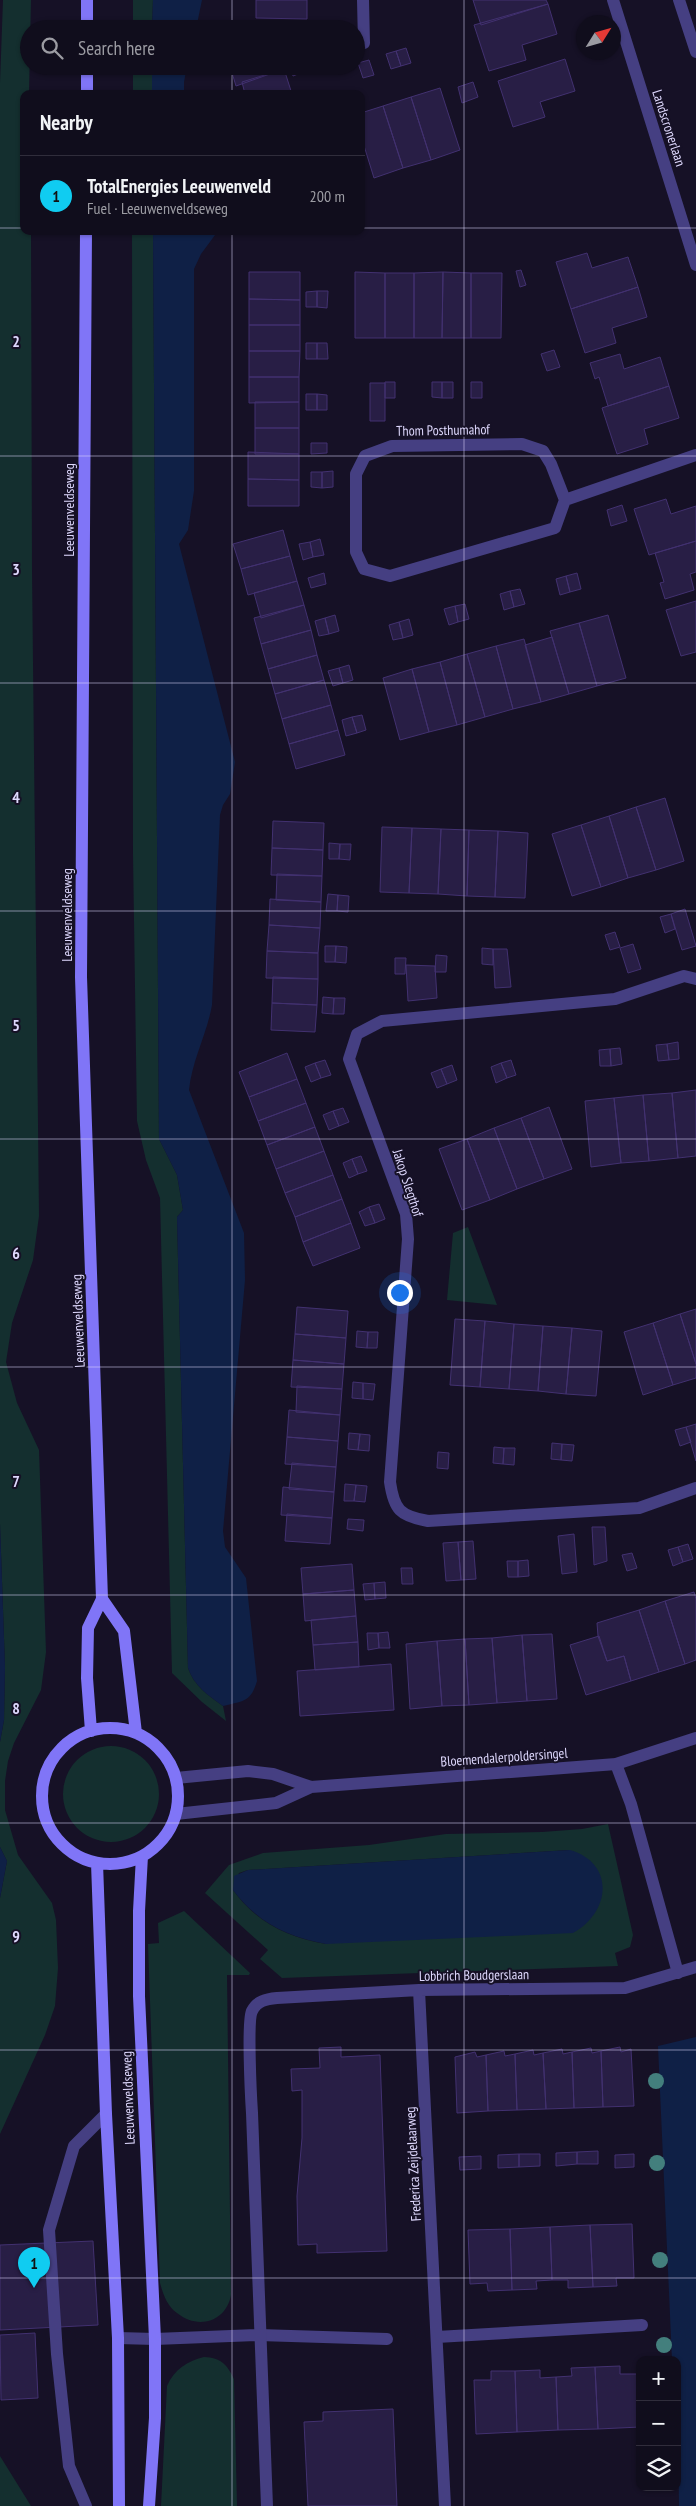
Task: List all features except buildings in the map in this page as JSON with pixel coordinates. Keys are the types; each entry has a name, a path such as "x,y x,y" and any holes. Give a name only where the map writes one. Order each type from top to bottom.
{"main road":[{"path":"87,0 87,20"},
{"path":"87,75 87,90"},
{"name":"Leeuwenveldseweg","path":"86,235 81,977 102,1599 88,1628 87,1678 91,1731"},
{"path":"102,1599 124,1631 136,1733"},
{"path":"109,1728 136,1733 150,1741 161,1751 170,1764 176,1778 178,1796 176,1814 169,1831 142,1856 128,1862 112,1865 97,1863 76,1855 58,1840 46,1820 42,1797 46,1774 57,1754 74,1739 91,1731 109,1728"},
{"name":"Leeuwenveldseweg","path":"142,1856 139,1911 140,2006 155,2339 155,2418 149,2506"},
{"name":"Leeuwenveldseweg","path":"97,1863 106,2114 118,2338 119,2506"}],"street":[{"path":"364,0 364,20"},
{"name":"Landscronerlaan","path":"613,0 696,265"},
{"path":"679,0 696,52"},
{"name":"Thom Posthumahof","path":"522,444 543,451 551,464 565,500 555,528 390,576 364,568 356,552 356,474 365,456 392,446 522,444"},
{"path":"565,500 696,455"},
{"name":"Jakop Slegthof","path":"696,979 684,976 615,999 382,1021 357,1034 349,1059 406,1214 408,1239 390,1482 392,1499 401,1513 412,1518 428,1521 639,1508 696,1488"},
{"name":"Bloemendalerpoldersingel","path":"176,1814 276,1803 311,1787 616,1764 696,1738"},
{"path":"616,1764 631,1804 678,1973"},
{"name":"Bloemendalerpoldersingel","path":"176,1778 248,1771 273,1774 311,1787"},
{"name":"Lobbrich Boudgerslaan","path":"258,2335 251,2013 258,2003 268,1999 419,1990 625,1988 696,1967"},
{"name":"Frederica Zeijdelaarweg","path":"419,1990 445,2506"},
{"path":"86,2506 69,2466 56,2354 49,2230 74,2146 106,2114"},
{"path":"437,2337 642,2325"},
{"path":"258,2335 267,2506"},
{"path":"118,2338 155,2339 258,2335 387,2339"}],"green space":[{"path":"3,0 31,0 31,20 20,20 20,75 29,75 29,90 20,90 20,235 31,235 32,570 39,1216 33,1260 12,1323 6,1362 17,1403 39,1450 46,1652 41,1690 14,1743 8,1761 5,1781 5,1810 18,1855 52,1903 56,1920 58,1968 55,2006 45,2035 0,2134 0,1898 7,1861 0,1847 0,1742 4,1720 5,1667 0,1524 0,83"},
{"path":"133,0 153,0 152,20 133,20"},
{"path":"133,75 152,75 152,90 133,90"},
{"path":"132,235 153,235 159,1139 177,1175 183,1210 177,1217 188,1668 198,1685 223,1706 226,1721 202,1702 172,1673 160,1198 146,1160 137,1121 133,854"},
{"path":"468,1227 497,1305 447,1300 453,1233"},
{"path":"111,1746 129,1750 145,1760 155,1776 159,1794 155,1812 145,1828 129,1838 111,1842 93,1838 77,1828 67,1812 63,1794 67,1776 77,1760 93,1750"},
{"path":"608,1824 633,1935 630,1947 615,1953 618,1966 282,1978 260,1959 268,1950 205,1893 229,1865 263,1853 369,1845 446,1834 542,1832 582,1829","holes":["570,1850 326,1944 286,1933 263,1920 242,1902 233,1890 239,1873 248,1870"]},
{"path":"184,1911 250,1973 249,1975 227,1975 231,2295 223,2312 217,2317 202,2322 185,2318 174,2310 166,2300 160,2283 148,1944 159,1943 158,1923"},
{"path":"204,2357 219,2360 229,2369 234,2379 237,2506 161,2506 167,2386 173,2375 182,2367"},
{"path":"0,2456 31,2506 0,2506"}],"water":[{"path":"153,0 202,0 198,20 152,20"},
{"path":"152,75 185,75 184,90 152,90"},
{"path":"153,235 215,235 201,254 194,269 194,491 188,530 179,544 235,762 230,794 223,805 220,815 212,1005 193,1068 189,1090 244,1233 245,1280 223,1531 225,1547 246,1578 257,1681 252,1693 245,1700 223,1706 198,1685 188,1668 177,1217 183,1210 177,1175 159,1139"},
{"path":"0,1524 5,1667 4,1720 0,1742"},
{"path":"0,1847 7,1861 0,1898"},
{"path":"570,1850 585,1856 595,1865 601,1876 603,1888 601,1901 595,1913 586,1924 573,1933 326,1944 286,1933 274,1927 243,1902 233,1890 234,1876 248,1870"},
{"path":"696,2037 696,2506 679,2506 679,2491 681,2491 681,2356 672,2356 658,2046"}],"place":[{"name":"TotalEnergies Leeuwenveld","path":"34,2288"}]}
